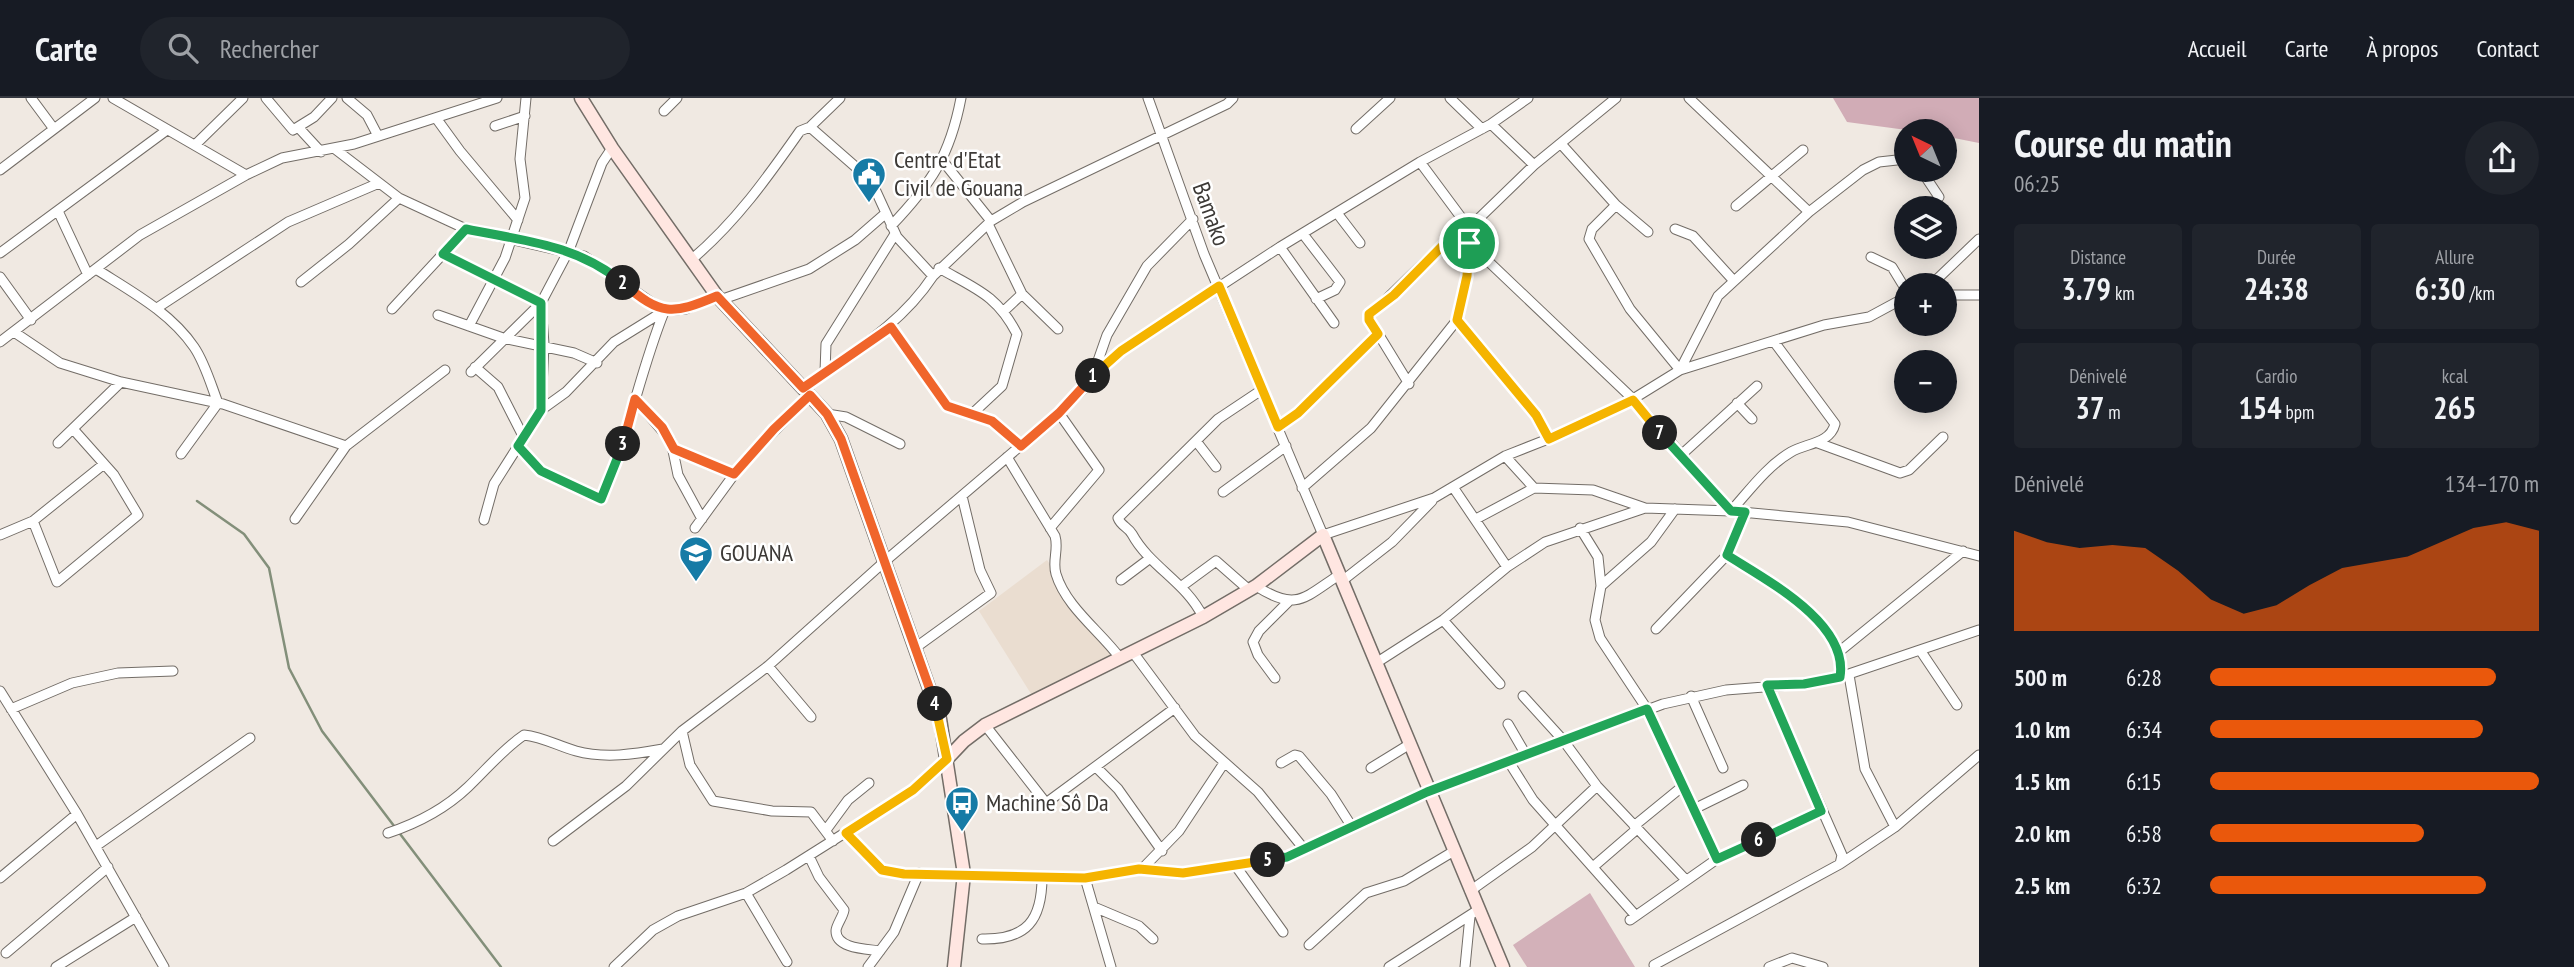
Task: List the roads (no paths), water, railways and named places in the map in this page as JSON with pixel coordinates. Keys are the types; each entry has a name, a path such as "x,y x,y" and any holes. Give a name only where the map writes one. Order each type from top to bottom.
{"street":[{"path":"31,98 54,130"},
{"path":"0,170 95,98"},
{"path":"114,98 246,175"},
{"path":"195,145 243,98"},
{"path":"266,98 293,130 330,99"},
{"path":"347,98 367,115 378,136"},
{"path":"0,342 140,235 246,175 282,158 335,149 497,98"},
{"path":"470,326 512,238 525,198 520,159 526,98"},
{"path":"581,98 612,148 718,298 827,414 841,439 940,719 964,874 954,967"},
{"path":"664,111 677,98"},
{"path":"691,260 724,232 752,200 800,131 810,127 840,98"},
{"path":"825,372 827,344 893,230 926,189 942,160 961,98"},
{"name":"Bamako","path":"1148,98 1204,254 1323,535"},
{"path":"695,528 734,474 806,391 825,372 891,327 918,298 936,272 989,223 1023,202 1233,98"},
{"path":"1356,130 1390,98"},
{"path":"1450,98 1534,165"},
{"path":"553,841 626,786 681,731 768,666 884,562 1059,413 1121,351 1280,247 1420,162 1487,127 1528,98"},
{"path":"1409,383 1369,320 1369,314 1394,295 1534,165 1562,145 1616,98"},
{"path":"1689,98 1809,212"},
{"path":"495,126 525,116"},
{"path":"436,118 518,220"},
{"path":"298,127 321,152"},
{"path":"810,127 858,169 875,189 893,230 936,272 986,294 1004,310 1017,334 1002,386 972,414"},
{"path":"0,253 167,130"},
{"path":"1562,145 1616,205 1648,232"},
{"path":"612,148 602,163 569,250 541,303 473,369 498,387 521,442 541,471 601,499 616,464 645,358 664,311"},
{"path":"335,149 399,198 466,229 569,250 602,265 630,289 664,311"},
{"path":"1736,206 1803,150"},
{"path":"942,160 989,223 1022,294 1058,328"},
{"path":"1680,370 1718,296 1809,212 1863,170 1879,162 1894,160"},
{"path":"1303,488 1371,428 1457,320 1467,276 1467,226 1420,162"},
{"path":"157,308 288,222 379,183"},
{"path":"301,282 349,244 399,198"},
{"path":"1616,205 1591,229 1589,239 1630,309 1680,370"},
{"path":"58,211 92,272 157,308 178,326 196,349 218,403"},
{"path":"1337,213 1360,243"},
{"path":"484,520 494,484 541,410 597,363 614,342 664,311 686,309 809,269 855,240 886,214"},
{"path":"1093,377 1107,335 1147,267 1193,219"},
{"path":"392,309 466,229"},
{"path":"1675,229 1693,236 1734,281"},
{"path":"1303,234 1340,282 1335,290 1316,299"},
{"path":"1944,273 1979,239"},
{"path":"1469,243 1633,400 1731,511"},
{"path":"1280,247 1334,323"},
{"path":"443,254 541,303"},
{"path":"1871,257 1892,267 1896,273"},
{"path":"0,277 31,320"},
{"path":"1004,310 1022,294"},
{"path":"1957,295 1979,295"},
{"path":"541,303 544,344 541,410"},
{"path":"614,967 653,930 678,916 746,893 913,790 964,741 985,725 1203,617 1253,588 1323,535 1434,498 1505,456 1633,400 1680,370 1774,343 1824,325 1869,317 1894,303"},
{"path":"438,315 503,338 544,344 597,363"},
{"path":"1457,320 1536,415 1549,439"},
{"path":"891,327 947,406 992,421 1021,446"},
{"path":"15,332 60,363 121,382 218,403 334,439 346,446"},
{"path":"1278,427 1298,413 1378,334"},
{"path":"1731,511 1784,456 1818,443 1834,431 1833,417 1774,343"},
{"path":"295,519 346,446 445,370"},
{"path":"58,443 121,382"},
{"path":"1680,456 1757,386"},
{"path":"1203,617 1181,586 1149,559 1118,518 1218,419 1263,389"},
{"path":"635,399 662,427 674,449 678,475 702,519"},
{"path":"181,454 218,403"},
{"path":"1737,403 1752,419"},
{"path":"1050,528 1099,470 1059,413"},
{"path":"827,414 846,417 900,444"},
{"path":"33,521 57,582 138,515 104,464 73,429"},
{"path":"1818,443 1900,472 1915,466 1943,437"},
{"path":"1196,441 1216,467"},
{"path":"1223,492 1286,446"},
{"path":"674,449 734,474"},
{"path":"1505,456 1534,488"},
{"path":"1007,457 1058,544 1054,565 1058,580 1079,611 1126,655 1175,709 1195,736 1258,792 1304,849"},
{"path":"0,535 33,521 104,464"},
{"path":"1453,487 1507,567"},
{"path":"1476,519 1534,488 1593,490 1645,508 1731,511 1848,522 1979,556"},
{"path":"915,648 991,593 980,569 962,496"},
{"path":"1181,586 1216,561 1253,588 1277,599 1302,599 1341,578 1392,542 1434,498"},
{"path":"1376,663 1443,620 1507,567 1545,542 1580,527 1645,508"},
{"path":"1601,586 1651,542 1675,509"},
{"path":"1656,629 1727,555 1745,512"},
{"path":"1580,527 1598,557 1601,586 1595,620 1600,638 1647,709 1717,859"},
{"path":"1323,535 1470,891 1474,913 1503,967"},
{"path":"1840,651 1964,551"},
{"path":"1727,555 1801,603 1840,651 1865,769 1895,827"},
{"path":"1121,580 1149,559"},
{"path":"1275,678 1253,642 1259,631 1289,601"},
{"path":"1443,620 1500,684"},
{"path":"846,833 882,870 919,873 1085,878 1141,870 1183,873 1287,857 1429,791 1647,709 1691,696 1767,685 1804,684 1844,676 1979,630"},
{"path":"1920,650 1957,705"},
{"path":"768,666 811,717"},
{"path":"11,709 72,683 118,673 173,671"},
{"path":"1767,685 1842,855 1840,864"},
{"path":"0,691 77,814 164,967"},
{"path":"1524,696 1563,740 1597,786 1685,879"},
{"path":"1691,696 1723,768"},
{"path":"985,725 1046,803 1175,709"},
{"path":"1508,724 1526,755"},
{"path":"681,731 690,765 713,801 772,811 811,812 833,841"},
{"path":"388,833 423,821 466,789 507,746 524,734 540,736 577,751 608,755 665,748"},
{"path":"96,846 250,738"},
{"path":"1371,768 1410,744"},
{"path":"1280,764 1295,755 1299,756 1331,794 1352,827"},
{"path":"1654,965 1840,864 1895,827 1979,755"},
{"path":"1509,762 1533,800 1593,867 1633,918 1717,859 1821,811"},
{"path":"1141,870 1179,831 1224,763"},
{"path":"1096,767 1118,789 1162,851"},
{"path":"826,830 848,800 869,783"},
{"path":"1694,809 1743,785"},
{"path":"1470,891 1532,847 1597,786"},
{"path":"1593,867 1683,786"},
{"path":"0,878 77,814"},
{"path":"1309,946 1366,893 1404,881 1454,851"},
{"path":"808,856 819,877 844,910 835,931 837,936 848,945 880,951"},
{"path":"1235,865 1283,932"},
{"path":"6,953 108,867"},
{"path":"868,967 894,932 919,873"},
{"path":"982,939 997,939 1026,929 1038,910 1042,877"},
{"path":"1085,878 1111,967"},
{"path":"746,893 787,962"},
{"path":"1094,908 1139,926 1153,939"},
{"path":"1389,967 1474,913"},
{"path":"1465,967 1474,913"},
{"path":"56,967 136,917"},
{"path":"1769,967 1792,958 1824,967"}],"waterway":[{"path":"197,501 244,534 269,568 289,668 322,731 501,967"}],"place":[{"name":"Centre d'Etat Civil de Gouana","path":"869,204"},
{"name":"GOUANA","path":"696,583"},
{"name":"Machine Sô Da","path":"962,833"}]}
